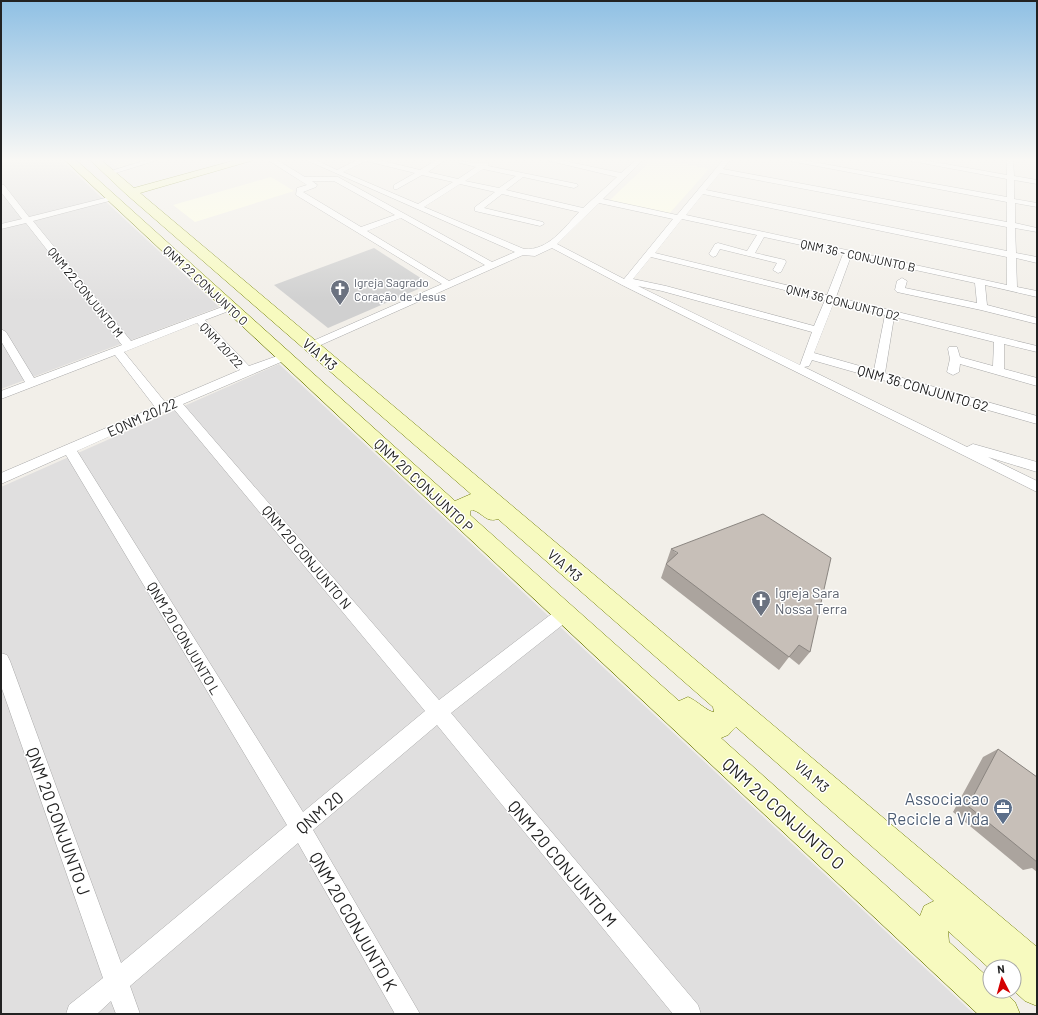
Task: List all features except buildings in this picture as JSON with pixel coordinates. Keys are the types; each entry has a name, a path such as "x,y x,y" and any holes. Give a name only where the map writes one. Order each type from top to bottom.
{"main road":[{"name":"QNM 22 CONJUNTO O","path":"133,207 191,270 290,362"},
{"name":"VIA M3","path":"146,207 162,218 1037,969"},
{"path":"191,270 196,265 207,264 224,279 242,287"},
{"path":"290,362 323,382 351,406 357,407 365,405 369,401 368,396"},
{"name":"QNM 20 CONJUNTO P","path":"290,362 572,621"},
{"path":"460,518 460,510 464,504 469,502 479,502 524,539 559,560"},
{"path":"572,621 630,660 705,725 719,726 726,720 727,706 723,700"},
{"name":"QNM 20 CONJUNTO O","path":"572,621 1003,1014"},
{"path":"936,953 931,935 931,926 935,917 947,914 960,920 1003,959"},
{"path":"1022,976 1037,989"}],"street":[{"name":"QNM 22 CONJUNTO M","path":"18,207 130,346"},
{"path":"1,227 28,219 54,207"},
{"path":"323,207 448,284"},
{"path":"386,207 491,265"},
{"path":"420,207 522,252 535,253 552,245 589,207"},
{"path":"479,207 540,224"},
{"path":"569,207 585,211"},
{"name":"QNM 36 - CONJUNTO B","path":"633,207 762,233 1037,294"},
{"path":"626,282 688,207"},
{"path":"777,207 1037,260"},
{"path":"916,207 1037,230"},
{"path":"1010,207 1012,288"},
{"path":"361,230 400,216"},
{"path":"750,254 762,233"},
{"path":"552,245 802,372 1037,487"},
{"path":"718,247 781,263"},
{"path":"310,346 522,252"},
{"path":"802,372 832,299 848,252"},
{"name":"QNM 36 CONJUNTO D2","path":"649,254 1037,349"},
{"path":"626,282 663,288 818,330"},
{"path":"980,282 982,307"},
{"path":"900,290 982,307 1037,321"},
{"path":"1,395 230,307"},
{"path":"879,376 890,313"},
{"name":"QNM 20/22","path":"198,320 247,371"},
{"path":"1,332 31,383"},
{"path":"998,371 999,340"},
{"name":"QNM 20 CONJUNTO N","path":"117,350 169,405 438,712"},
{"path":"953,372 954,354 998,371 1037,382"},
{"name":"QNM 36 CONJUNTO G2","path":"808,355 1037,420"},
{"name":"EQNM 20/22","path":"1,479 247,371 290,362"},
{"path":"934,436 1037,467"},
{"name":"QNM 20 CONJUNTO L","path":"68,449 300,827"},
{"name":"QNM 20","path":"78,1014 438,712 572,621"},
{"name":"QNM 20 CONJUNTO J","path":"1,661 128,1014"},
{"name":"QNM 20 CONJUNTO M","path":"438,712 689,1014"},
{"name":"QNM 20 CONJUNTO K","path":"300,827 408,1014"}],"shaded area":[{"path":"1,207 112,207 219,307 1,389"},
{"path":"176,207 242,207 195,222"},
{"path":"636,207 675,207 668,215"},
{"name":"Igreja Sagrado Coração de Jesus","path":"374,248 430,284 328,328 274,285"},
{"path":"279,364 974,1014 1,1014 1,487"}],"place":[{"name":"Igreja Sagrado Coração de Jesus","path":"340,306"},
{"name":"Igreja Sara Nossa Terra","path":"761,617"},
{"name":"Associacao Recicle a Vida","path":"1003,825"}]}
